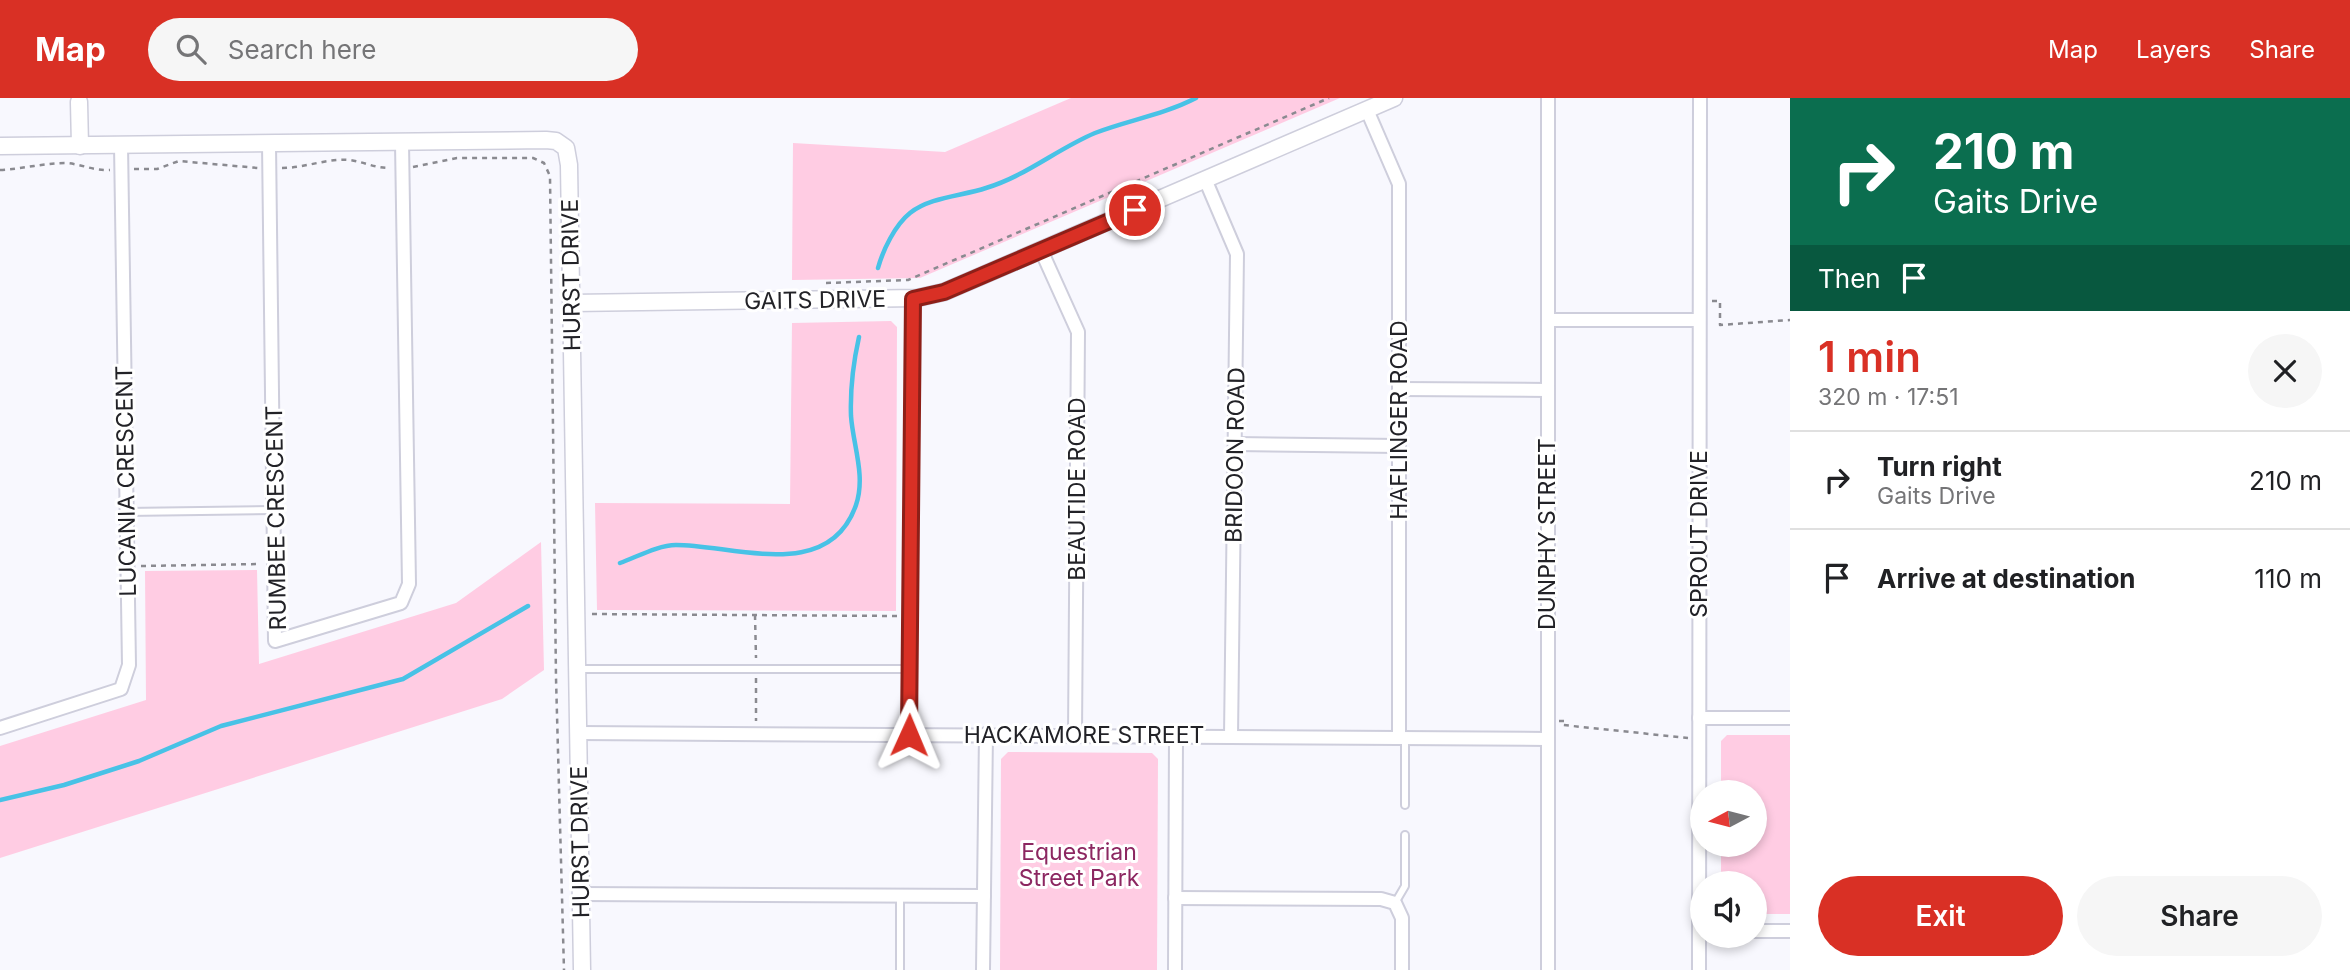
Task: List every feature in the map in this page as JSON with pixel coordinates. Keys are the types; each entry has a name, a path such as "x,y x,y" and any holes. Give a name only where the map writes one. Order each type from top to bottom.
{"street":[{"name":"GAITS DRIVE","path":"572,303 913,299 944,292 1394,98"},
{"name":"DUNPHY STREET","path":"1548,98 1548,970"},
{"name":"SPROUT DRIVE","path":"1700,98 1700,871"},
{"path":"79,102 80,146"},
{"name":"HAFLINGER ROAD","path":"1367,110 1399,184 1402,737"},
{"name":"HURST DRIVE","path":"0,146 545,140 556,141 565,148 569,165 572,303 582,970"},
{"name":"RUMBEE CRESCENT","path":"270,144 275,640 401,603 409,584 402,143"},
{"name":"LUCANIA CRESCENT","path":"0,728 121,689 129,665 121,145"},
{"name":"BRIDOON ROAD","path":"1205,179 1237,254 1231,736"},
{"name":"BEAUTIDE ROAD","path":"1041,250 1078,332 1074,735"},
{"path":"909,735 913,299"},
{"path":"1548,320 1699,320"},
{"path":"1399,389 1548,390"},
{"path":"1236,444 1399,446"},
{"path":"1699,718 1790,718"},
{"name":"HACKAMORE STREET","path":"579,733 1547,739"},
{"path":"984,970 986,734"},
{"path":"1175,970 1176,736"},
{"path":"580,894 984,896"},
{"path":"1175,898 1381,899 1395,904 1402,918 1402,970"},
{"path":"1767,931 1790,931"},
{"name":"SPROUT DRIVE","path":"1699,970 1700,948"}],"lane":[{"path":"126,512 274,510"},
{"path":"579,668 910,669"},
{"name":"HAFLINGER ROAD","path":"1402,737 1405,804"},
{"path":"1395,904 1405,886 1405,835"},
{"path":"900,896 900,970"}],"path":[{"path":"826,283 908,280 1329,98"},
{"path":"0,170 30,164 70,163 96,171 157,169 178,161 270,168 300,168 338,160 377,168 426,166 457,158 533,158 544,163 550,176 564,970"},
{"path":"1699,302 1720,302 1720,325 1790,320"},
{"path":"127,566 274,564"},
{"path":"578,613 911,616"},
{"path":"1547,721 1655,737 1699,738"}],"green space":[{"path":"1071,98 1340,98 920,278 792,280 793,143 945,152"},
{"path":"891,321 897,327 896,611 597,610 595,503 790,504 792,323"},
{"path":"541,542 544,670 502,699 0,858 0,746 146,700 145,571 257,570 259,664 456,603"},
{"path":"1727,735 1790,735 1790,914 1767,914 1767,871 1721,871 1721,858 1768,858 1768,780 1721,780 1721,741"},
{"name":"Equestrian Street Park","path":"1008,752 1152,753 1158,759 1157,970 1000,970 1001,759"}],"waterway":[{"path":"878,268 895,231 910,213 927,203 1001,183 1095,133 1171,109 1196,98"},
{"path":"620,563 655,549 676,545 751,553 802,552 825,544 843,529 856,505 860,483 851,406 852,376 859,337"},
{"path":"0,800 64,785 139,761 221,726 403,679 528,606"}],"route":[{"path":"909,735 913,299 944,292 1135,210"}]}
